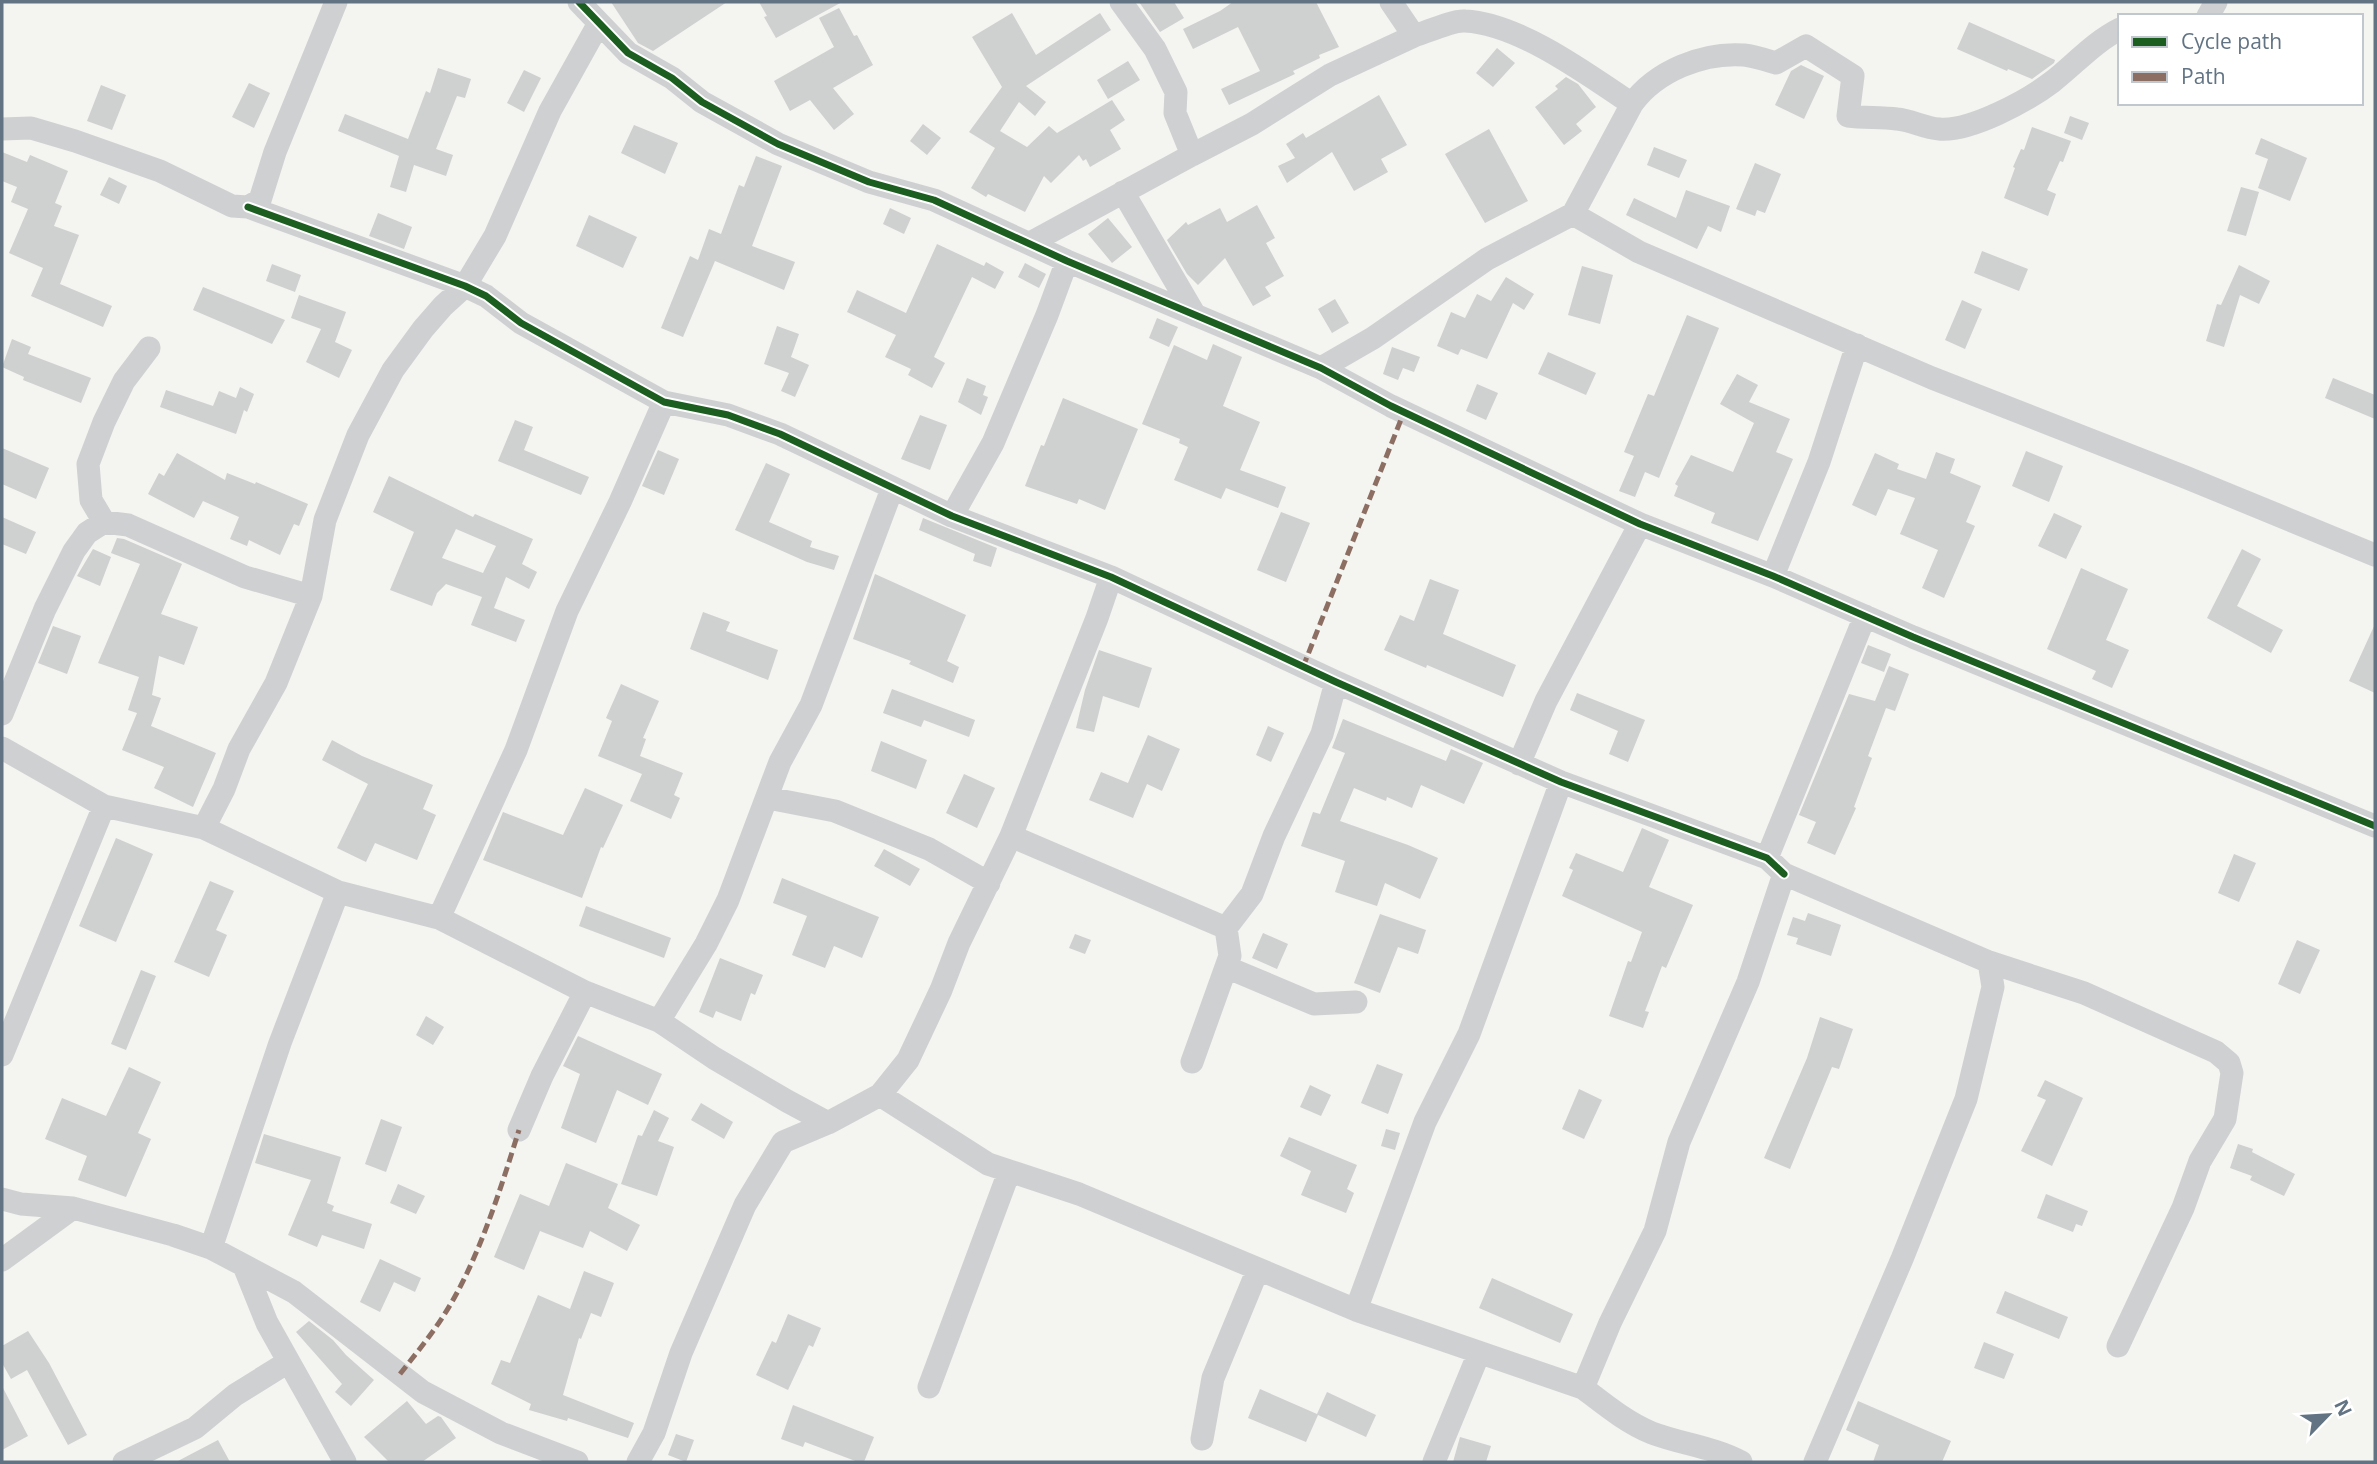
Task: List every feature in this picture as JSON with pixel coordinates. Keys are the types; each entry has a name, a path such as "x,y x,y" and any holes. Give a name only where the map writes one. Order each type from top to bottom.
{"street":[{"path":"248,207 260,200 275,152 336,2"},
{"path":"579,2 628,53 672,78 702,102 778,144 870,182 934,200 1067,261 1321,368 1391,406 1640,524 1773,576 2375,826"},
{"path":"1121,2 1154,49 1172,82 1176,92 1175,113 1192,155"},
{"path":"1391,2 1414,36"},
{"path":"1030,243 1252,124 1330,75 1414,36 1464,21 1517,33 1632,104"},
{"path":"204,828 224,789 239,750 276,682 311,596 325,520 358,435 393,370 423,328 465,286 495,236 550,111 599,23"},
{"path":"1321,368 1373,338 1487,259 1573,214 1632,104 1642,91 1675,69 1709,57 1744,55 1776,63 1806,46 1853,76 1848,116 1896,119 1937,129 1954,129 1983,120 2043,88 2087,50 2118,30"},
{"path":"2,129 32,128 75,141 160,171 232,206 248,207 465,286 486,296 521,323 664,402 728,415 780,433 952,516 1111,577 1519,764 1767,858 1784,874 1989,962 2084,993 2216,1052 2230,1063 2232,1073 2225,1119 2200,1161 2183,1208 2118,1346"},
{"path":"1123,192 1195,315"},
{"path":"1573,214 1639,252 1932,378 2173,472 2375,555"},
{"path":"952,516 993,443 1067,261"},
{"path":"1773,576 1819,462 1857,345"},
{"path":"104,522 92,500 88,464 124,381 149,348"},
{"path":"439,918 516,750 567,611 620,502 664,402"},
{"path":"659,1021 723,911 780,761 811,705 892,489"},
{"path":"2,714 45,609 74,551 87,533 104,522 128,525 245,578 311,596"},
{"path":"1519,764 1546,701 1640,524"},
{"path":"783,1142 828,1123 880,1095 908,1060 941,990 959,943 1011,836 1111,577"},
{"path":"1767,858 1865,616"},
{"path":"1192,1062 1230,956 1226,928 1252,894 1274,836 1322,734 1336,682"},
{"path":"2,748 104,806 204,828 338,892 439,918 585,992 659,1021 714,1058 828,1123"},
{"path":"1356,1310 1424,1122 1469,1034 1561,782"},
{"path":"768,797 835,811 929,849 989,883"},
{"path":"2,1055 104,806"},
{"path":"1011,836 1226,928"},
{"path":"1583,1388 1610,1323 1655,1231 1679,1142 1748,982 1784,874"},
{"path":"211,1248 279,1043 338,892"},
{"path":"1815,1462 1902,1259 1966,1099 1993,987 1989,962"},
{"path":"1226,968 1314,1004 1356,1002"},
{"path":"519,1130 542,1076 585,992"},
{"path":"880,1095 988,1164 1079,1194 1356,1310 1583,1388 1615,1412 1651,1432 1707,1448 1741,1462"},
{"path":"638,1462 654,1433 681,1353 745,1205 783,1142 787,1101"},
{"path":"929,1387 1009,1172"},
{"path":"2,1199 21,1204 73,1208 211,1248 294,1292 423,1392 501,1433 578,1462"},
{"path":"2,1260 73,1208"},
{"path":"244,1266 267,1323 345,1462"},
{"path":"1202,1439 1213,1378 1258,1269"},
{"path":"1434,1462 1479,1353"},
{"path":"124,1462 195,1428 235,1395 288,1362"}],"building":[{"path":"611,2 727,2 653,51 638,43"},
{"path":"759,2 842,2 776,38"},
{"path":"1139,2 1174,2 1184,18 1160,32"},
{"path":"1233,2 1316,2 1339,47 1319,55 1320,58 1293,71 1295,74 1229,105 1221,89 1260,71 1238,27 1193,49 1183,29"},
{"path":"839,8 873,65 833,88 854,114 834,130 810,100 790,111 774,81 834,47 819,18"},
{"path":"1012,13 1036,55 1100,13 1111,30 1026,86 1046,102 1035,116 1019,102 1000,131 1027,147 1049,126 1057,133 1112,100 1125,120 1110,130 1121,149 1090,167 1086,159 1083,161 1079,155 1051,183 1044,176 1025,212 988,194 986,197 971,188 995,148 969,132 1002,87 972,37"},
{"path":"1969,22 2055,60 2054,63 2032,79 1957,49"},
{"path":"1497,48 1515,63 1493,87 1476,73"},
{"path":"1128,61 1140,80 1108,99 1097,80"},
{"path":"1801,65 1824,76 1804,119 1775,105 1791,71"},
{"path":"438,68 471,79 465,98 457,96 436,149 453,155 446,176 414,165 406,192 390,187 399,156 338,131 345,114 408,139 426,91 430,93"},
{"path":"524,70 541,78 524,112 507,103"},
{"path":"1566,77 1578,84 1596,107 1576,124 1582,131 1564,145 1535,107 1558,89 1555,86"},
{"path":"249,83 270,93 254,128 232,117"},
{"path":"101,85 126,95 112,130 87,121"},
{"path":"1379,95 1407,145 1381,159 1388,172 1354,191 1332,152 1287,183 1278,166 1295,158 1286,144 1303,133 1306,138"},
{"path":"2070,116 2089,123 2082,140 2064,133"},
{"path":"923,124 941,138 927,155 910,141"},
{"path":"634,125 678,143 665,174 621,153"},
{"path":"2032,127 2071,141 2047,190 2056,194 2048,216 2004,198 2015,168 2013,167 2021,149 2024,150"},
{"path":"1489,129 1528,201 1485,223 1445,154"},
{"path":"2261,138 2307,158 2290,201 2258,188 2268,159 2255,154"},
{"path":"1654,147 1687,160 1679,178 1647,165"},
{"path":"2,152 27,162 30,155 68,171 55,203 62,206 54,226 79,235 60,284 112,306 103,327 31,296 43,268 9,253 28,209 11,202 17,187 2,181"},
{"path":"756,156 782,166 752,246 795,262 784,290 715,261 683,337 661,328 690,256 698,260 709,229 721,234 739,185 744,187"},
{"path":"1755,163 1781,174 1765,213 1757,210 1755,216 1736,209"},
{"path":"109,177 127,186 119,204 100,195"},
{"path":"2241,187 2259,192 2246,236 2227,231"},
{"path":"1686,190 1730,206 1721,232 1708,226 1697,249 1626,215 1634,198 1676,218"},
{"path":"1257,205 1275,238 1266,243 1284,276 1265,287 1271,296 1253,306 1225,258 1198,285 1187,274 1167,240 1186,222 1188,225 1220,208 1227,222"},
{"path":"890,208 911,218 904,234 883,224"},
{"path":"378,213 412,227 404,249 369,236"},
{"path":"589,215 637,237 623,268 576,246"},
{"path":"1108,218 1132,247 1112,263 1088,234"},
{"path":"937,244 984,266 986,262 1004,272 995,289 972,277 934,357 945,363 932,388 908,375 911,369 885,357 896,335 847,312 857,290 906,313"},
{"path":"1982,251 2028,269 2019,291 1974,273"},
{"path":"1025,263 1046,274 1039,288 1018,277"},
{"path":"272,264 301,275 295,292 266,281"},
{"path":"2239,265 2270,281 2259,304 2240,295 2224,347 2206,341 2217,304 2221,305"},
{"path":"1582,266 1613,275 1600,324 1568,315"},
{"path":"1506,277 1534,294 1524,310 1513,303 1487,359 1461,349 1458,355 1437,346 1451,312 1465,318 1477,294 1491,301"},
{"path":"203,287 285,320 272,344 193,310"},
{"path":"299,295 346,312 335,342 352,350 339,378 306,362 321,329 291,318"},
{"path":"1335,299 1349,323 1332,333 1318,309"},
{"path":"1962,300 1982,309 1965,349 1945,340"},
{"path":"1687,315 1719,328 1659,478 1645,472 1635,497 1619,491 1634,456 1624,452 1648,394 1654,396"},
{"path":"1157,318 1178,327 1169,347 1149,338"},
{"path":"777,326 799,334 791,357 809,365 795,397 781,391 789,373 764,364"},
{"path":"12,339 31,347 28,354 91,378 81,403 23,380 24,377 2,367"},
{"path":"1213,344 1242,357 1223,406 1260,422 1240,470 1286,487 1278,508 1226,488 1221,499 1174,480 1188,447 1179,443 1180,439 1142,424 1174,345 1207,360"},
{"path":"1392,347 1420,357 1414,372 1403,368 1398,380 1383,374"},
{"path":"1548,352 1596,373 1586,395 1538,374"},
{"path":"1737,374 1758,385 1749,402 1790,419 1776,452 1793,459 1758,541 1711,523 1715,513 1674,496 1678,486 1675,484 1691,455 1733,472 1754,423 1720,404"},
{"path":"967,378 986,386 983,395 988,397 981,415 958,402"},
{"path":"2333,378 2375,395 2375,419 2325,398"},
{"path":"1477,384 1498,393 1486,420 1466,411"},
{"path":"240,387 254,394 247,412 244,410 236,434 160,407 166,390 213,406 219,391 236,398"},
{"path":"1063,398 1138,429 1105,510 1079,499 1077,504 1025,486"},
{"path":"920,415 947,425 930,470 901,459"},
{"path":"515,420 533,427 524,450 589,477 581,495 498,461"},
{"path":"2,448 49,468 36,499 2,484"},
{"path":"658,450 679,459 664,495 642,486"},
{"path":"2026,451 2063,466 2049,502 2012,486"},
{"path":"1936,452 1955,459 1950,473 1981,486 1966,522 1975,526 1944,598 1922,588 1938,550 1900,534 1915,498 1888,489 1876,516 1852,505 1875,453 1899,464 1897,469 1926,479"},
{"path":"177,453 225,480 227,473 308,504 299,526 294,524 280,555 249,540 247,546 230,539 239,517 203,501 194,518 148,494 159,473 164,476"},
{"path":"766,463 790,474 769,522 812,541 810,547 839,556 834,570 807,562 735,530"},
{"path":"389,476 473,517 475,514 533,539 522,564 537,572 529,589 506,577 494,608 525,620 516,642 471,625 482,597 446,584 437,593 432,606 390,590 414,532 373,512","holes":["456,529 496,546 483,573 442,558"]},
{"path":"1281,512 1310,523 1286,582 1257,570"},
{"path":"2054,513 2082,526 2066,559 2038,546"},
{"path":"2,517 36,532 26,554 2,544"},
{"path":"923,518 997,548 991,567 973,561 975,554 919,530"},
{"path":"117,538 182,564 161,614 198,627 184,665 159,656 152,695 161,698 151,726 216,753 193,807 154,788 164,767 122,750 137,713 128,710 139,677 98,663 140,564 111,553"},
{"path":"93,549 111,557 100,586 77,576"},
{"path":"2242,549 2261,559 2237,606 2283,630 2271,653 2207,618"},
{"path":"2081,568 2128,589 2106,640 2129,650 2112,688 2092,679 2096,671 2047,649"},
{"path":"875,574 966,615 947,661 959,667 953,683 909,664 911,661 853,639"},
{"path":"1430,579 1459,590 1443,634 1516,665 1503,697 1384,650 1400,615 1414,621"},
{"path":"703,612 730,622 726,631 778,650 768,680 690,649"},
{"path":"2375,624 2375,693 2349,681"},
{"path":"53,626 81,636 67,674 38,663"},
{"path":"1868,645 1891,654 1884,672 1861,663"},
{"path":"1099,650 1152,668 1139,708 1103,696 1094,732 1076,728 1085,690"},
{"path":"1889,666 1909,674 1895,711 1886,708 1868,756 1872,758 1854,807 1856,808 1835,855 1807,843 1816,822 1799,815 1849,694 1875,701"},
{"path":"621,684 659,701 643,738 646,739 640,756 683,773 674,795 680,798 671,819 630,801 642,774 598,756 612,721 606,718"},
{"path":"892,689 975,720 969,737 924,720 921,727 883,713"},
{"path":"1577,693 1645,720 1628,762 1609,754 1618,731 1570,710"},
{"path":"1343,719 1446,761 1451,749 1483,763 1464,804 1421,785 1412,808 1387,797 1386,801 1354,788 1340,821 1438,858 1420,899 1385,883 1377,906 1335,892 1345,861 1301,846 1313,812 1320,814 1345,753 1332,748"},
{"path":"1268,726 1284,733 1271,762 1256,755"},
{"path":"1148,735 1180,749 1162,791 1147,784 1133,818 1089,800 1101,772 1128,783"},
{"path":"332,740 362,756 433,785 423,809 436,815 417,860 375,843 366,862 337,848 368,784 322,760"},
{"path":"881,741 927,760 916,789 871,771"},
{"path":"964,774 995,788 977,828 946,813"},
{"path":"585,788 623,805 603,848 601,847 582,898 483,860 503,812 563,835"},
{"path":"1642,828 1669,840 1649,887 1693,905 1666,968 1662,966 1645,1011 1649,1012 1643,1028 1609,1016 1628,961 1631,962 1642,932 1562,896 1573,870 1569,868 1576,853 1623,872"},
{"path":"116,838 153,854 116,942 79,926"},
{"path":"884,849 920,869 910,886 874,866"},
{"path":"2234,854 2256,863 2239,902 2218,893"},
{"path":"782,878 879,917 862,958 834,946 825,968 792,955 807,916 773,903"},
{"path":"210,881 234,891 216,930 227,935 209,977 174,962"},
{"path":"586,906 671,938 664,958 579,926"},
{"path":"1808,913 1841,925 1831,956 1796,944 1798,938 1787,935 1793,917 1805,921"},
{"path":"1380,914 1426,930 1418,954 1398,947 1380,993 1354,983"},
{"path":"1263,933 1288,944 1277,969 1252,958"},
{"path":"1075,934 1091,940 1085,954 1069,948"},
{"path":"2297,940 2320,950 2300,994 2278,984"},
{"path":"720,958 763,975 755,995 751,993 741,1021 716,1011 713,1018 699,1012"},
{"path":"141,970 156,976 126,1050 111,1044"},
{"path":"426,1016 444,1027 433,1045 416,1035"},
{"path":"1820,1017 1853,1029 1839,1069 1832,1067 1790,1169 1764,1158 1807,1058"},
{"path":"578,1036 662,1074 648,1105 617,1090 596,1143 561,1128 580,1074 563,1066"},
{"path":"1377,1064 1403,1074 1388,1114 1361,1103"},
{"path":"129,1067 161,1082 138,1133 151,1139 126,1197 78,1180 87,1156 45,1139 62,1098 106,1116"},
{"path":"2045,1080 2083,1098 2052,1166 2021,1151 2046,1100 2037,1096"},
{"path":"1310,1085 1331,1095 1321,1116 1300,1107"},
{"path":"1579,1089 1602,1100 1584,1139 1562,1129"},
{"path":"701,1103 733,1122 724,1139 691,1120"},
{"path":"654,1110 669,1118 658,1141 674,1147 657,1196 621,1184 638,1135 642,1136"},
{"path":"381,1119 402,1127 386,1172 365,1164"},
{"path":"1386,1129 1400,1133 1395,1150 1381,1146"},
{"path":"264,1134 341,1157 327,1203 334,1206 332,1211 372,1224 364,1249 322,1235 317,1247 288,1235 311,1180 255,1163"},
{"path":"1289,1137 1357,1165 1347,1189 1354,1193 1346,1213 1301,1195 1311,1171 1280,1156"},
{"path":"2238,1144 2253,1149 2252,1152 2295,1174 2284,1196 2250,1180 2252,1176 2230,1168"},
{"path":"566,1163 618,1184 608,1208 640,1225 627,1251 590,1231 583,1248 540,1231 524,1270 494,1257 520,1194 549,1206"},
{"path":"398,1184 425,1196 416,1214 390,1203"},
{"path":"2046,1194 2088,1211 2082,1226 2076,1224 2073,1232 2037,1218"},
{"path":"380,1259 421,1278 415,1292 394,1282 380,1312 360,1302"},
{"path":"584,1271 614,1283 601,1317 591,1313 581,1339 579,1338 563,1395 634,1423 628,1438 568,1418 567,1421 529,1410 531,1404 491,1384 501,1360 510,1363 538,1295 570,1309"},
{"path":"1492,1278 1573,1314 1560,1343 1479,1308"},
{"path":"2005,1291 2068,1317 2059,1339 1996,1313"},
{"path":"788,1314 821,1328 813,1347 809,1345 788,1390 756,1375 772,1341 776,1343"},
{"path":"309,1321 374,1380 351,1406 335,1392 342,1384 296,1332"},
{"path":"28,1331 49,1363 87,1435 68,1445 27,1370 11,1379 2,1363 2,1346"},
{"path":"1984,1342 2014,1354 2004,1379 1974,1368"},
{"path":"2,1386 28,1436 2,1450"},
{"path":"1260,1389 1317,1414 1327,1392 1376,1415 1366,1437 1318,1415 1306,1442 1248,1418"},
{"path":"407,1401 426,1424 438,1416 441,1417 456,1438 422,1462 389,1462 364,1437"},
{"path":"1858,1401 1951,1441 1942,1462 1873,1462 1879,1445 1846,1430"},
{"path":"793,1405 874,1437 864,1462 805,1442 803,1447 781,1439"},
{"path":"676,1434 694,1440 686,1462 668,1455"},
{"path":"1460,1437 1491,1446 1486,1462 1453,1462"},
{"path":"218,1440 230,1462 176,1462"}],"marked path":[{"path":"1303,667 1404,412"},
{"path":"400,1374 442,1318 466,1275 496,1202 519,1130"}],"cycle path":[{"path":"579,2 628,53 672,78 702,102 778,144 869,182 934,200 1067,261 1321,368 1391,406 1640,524 1773,576 1913,637 2375,826"},
{"path":"248,207 465,286 486,296 521,323 664,402 728,415 780,434 952,516 1111,577 1336,682 1561,782 1767,858 1784,874"}]}
